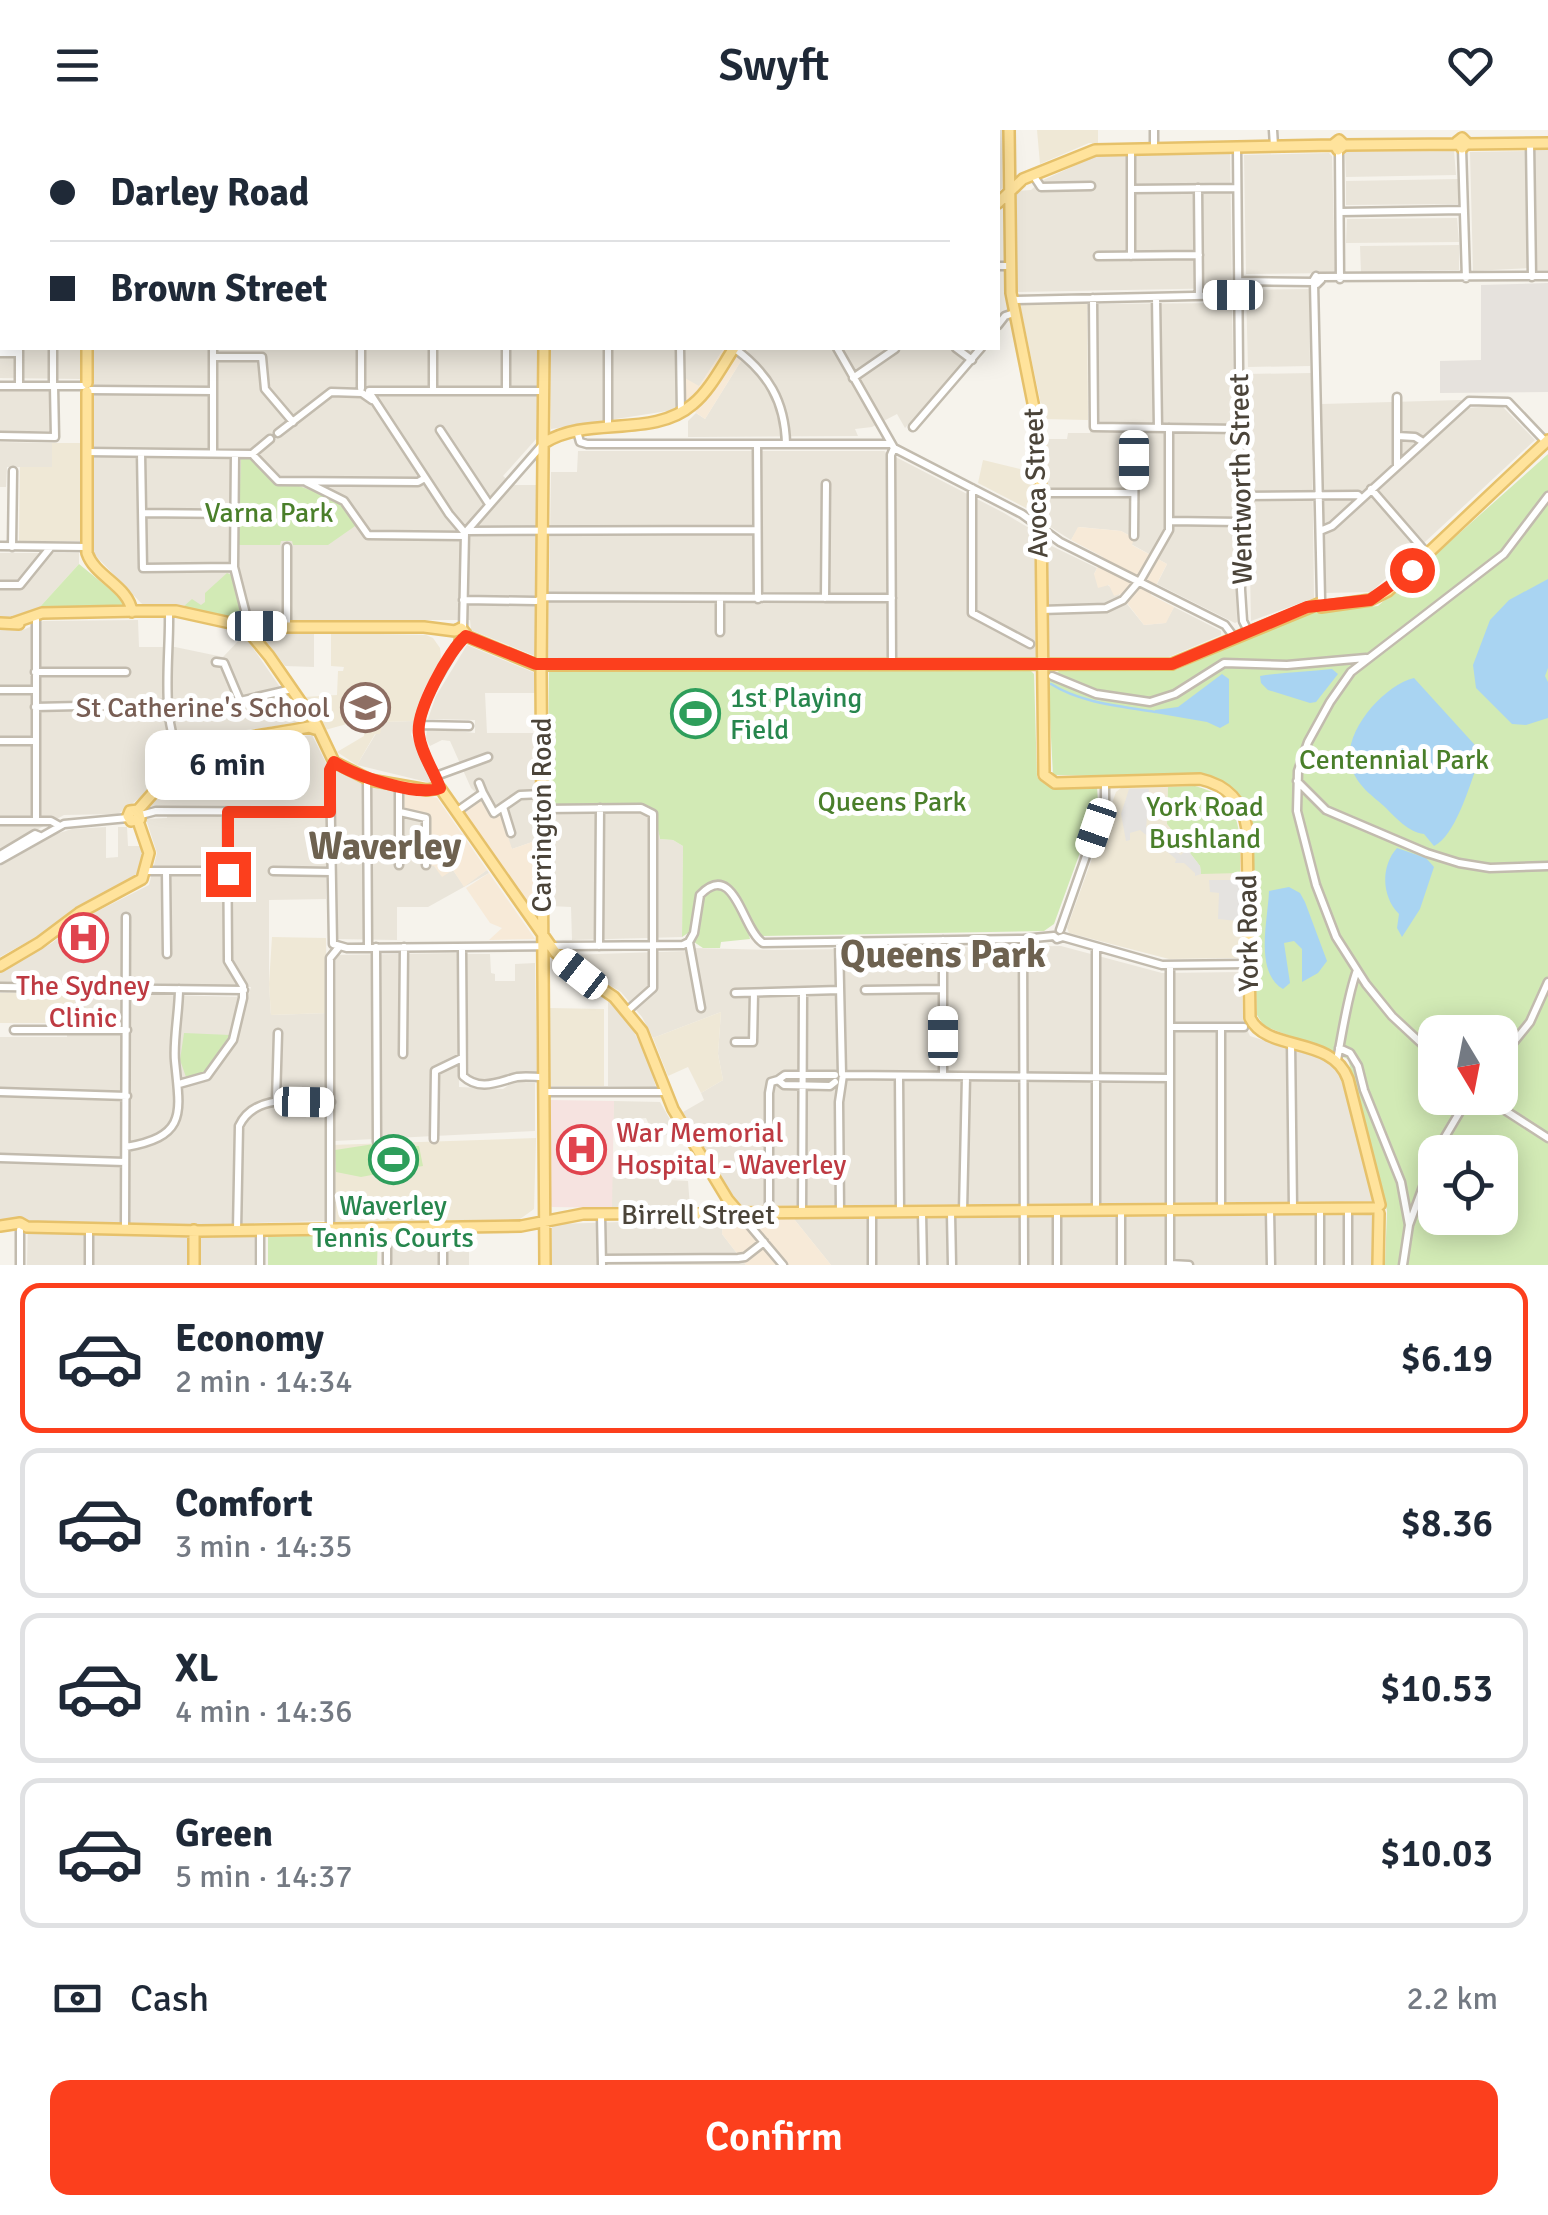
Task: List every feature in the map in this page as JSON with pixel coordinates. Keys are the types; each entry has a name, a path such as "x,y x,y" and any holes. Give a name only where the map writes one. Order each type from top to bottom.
{"main road":[{"name":"Avoca Street","path":"1009,130 1012,300 1040,434 1040,660"},
{"path":"1000,201 1028,177 1094,150 1338,142 1548,143"},
{"path":"1008,171 1028,177"},
{"path":"1000,213 1009,216"},
{"path":"87,350 86,546 89,560 128,599 132,612"},
{"name":"Carrington Road","path":"544,350 545,1265"},
{"path":"544,443 577,430 666,419 682,412 703,395 730,350"},
{"path":"0,623 18,624 55,614 132,612 183,613 249,626 430,627 461,634 542,664 1040,660 1172,664 1322,602 1358,600 1377,594 1544,444"},
{"path":"132,612 183,613"},
{"path":"249,626 292,689 334,762 372,780 427,790 440,788 545,943 628,1011 646,1040 665,1092 740,1214"},
{"path":"1040,660 1044,775 1055,783 1105,786"},
{"path":"0,966 86,910 136,884 145,871 149,850 136,816 183,759 243,737 312,726"},
{"path":"326,747 345,765 372,780"},
{"name":"York Road","path":"1105,786 1121,781 1200,779 1223,787 1237,800 1247,829 1252,1025 1290,1042 1338,1054"},
{"path":"528,916 536,916 542,910"},
{"path":"1338,1054 1348,1079 1378,1209 1378,1265"},
{"path":"718,1214 726,1196"},
{"path":"521,1226 535,1216 543,1203 548,1211 567,1216"},
{"name":"Birrell Street","path":"0,1226 260,1230 521,1226 567,1216 602,1215 1378,1209"},
{"path":"194,1230 194,1265"}],"street":[{"path":"1154,130 1154,149"},
{"path":"1273,130 1274,146"},
{"path":"1462,141 1466,278"},
{"path":"1338,142 1338,279"},
{"path":"1530,143 1532,276"},
{"name":"Wentworth Street","path":"1237,147 1240,496 1243,618 1248,631"},
{"path":"1130,149 1132,256"},
{"path":"1028,177 1041,188 1091,186"},
{"path":"1198,188 1200,296"},
{"path":"1131,189 1237,188"},
{"path":"1340,212 1464,210"},
{"path":"1098,256 1199,255"},
{"path":"1000,266 1010,266"},
{"path":"1238,280 1548,276"},
{"path":"1317,281 1322,602"},
{"path":"1012,300 1238,295"},
{"path":"1156,296 1158,428"},
{"path":"1093,298 1094,428 1240,429"},
{"path":"1000,322 1014,313"},
{"path":"0,353 19,350 19,386"},
{"path":"0,436 54,437 53,350"},
{"path":"212,350 213,454"},
{"path":"361,350 364,390 465,533 461,634 432,689 419,724 420,739 440,788"},
{"path":"432,391 433,350"},
{"path":"506,350 506,391"},
{"path":"608,350 608,426"},
{"path":"680,350 682,412"},
{"path":"730,350 756,364 773,387 783,415 786,444"},
{"path":"837,350 893,446 892,662"},
{"path":"853,378 895,350"},
{"path":"959,350 972,360"},
{"path":"912,426 980,350"},
{"path":"213,357 264,359 265,389 292,422"},
{"path":"0,386 213,390"},
{"path":"278,434 332,392 544,391"},
{"path":"1397,467 1398,396"},
{"path":"1320,531 1329,529 1464,404 1475,400 1508,402 1544,444 1548,458"},
{"path":"1134,536 1135,428"},
{"path":"1040,610 1106,608 1123,600 1138,582 1169,530 1169,428"},
{"path":"440,430 489,504"},
{"path":"577,430 580,442 587,444 893,446 1022,514 1060,542 1225,625 1234,636"},
{"path":"1397,436 1416,437 1423,442"},
{"path":"87,452 252,454 270,439"},
{"path":"465,533 544,443"},
{"path":"757,444 758,598"},
{"path":"140,453 142,568 234,567"},
{"path":"235,454 234,567 249,626"},
{"path":"252,454 276,481 418,482 425,478"},
{"path":"531,455 540,456 544,462"},
{"path":"12,546 13,471"},
{"path":"306,482 344,501 368,535 758,530"},
{"path":"825,598 826,484"},
{"path":"972,488 972,612 1030,644"},
{"path":"1370,489 1427,550"},
{"path":"1040,492 1134,494"},
{"path":"0,494 13,494"},
{"path":"1240,496 1320,494 1361,498"},
{"path":"1418,1041 1371,992 1336,937 1316,885 1297,811 1297,780 1308,742 1352,672 1504,554 1548,496"},
{"path":"1022,514 1033,514 1039,507"},
{"path":"142,513 235,514"},
{"path":"1170,521 1241,522"},
{"path":"0,546 86,546"},
{"path":"0,585 20,585 50,546"},
{"path":"287,547 287,626"},
{"path":"464,600 892,598"},
{"path":"720,599 720,632"},
{"path":"169,614 169,727 174,747 183,759"},
{"path":"35,618 36,820"},
{"path":"18,624 35,633"},
{"path":"1052,676 1096,694 1150,702 1175,694 1224,664 1287,665 1368,658"},
{"path":"1345,659 1352,672"},
{"path":"216,662 224,663 240,701 292,689"},
{"path":"35,672 126,672"},
{"path":"0,690 35,690"},
{"path":"35,707 169,704"},
{"path":"419,724 469,726"},
{"path":"0,741 35,741"},
{"path":"436,776 488,757"},
{"path":"334,762 330,770 333,944 404,948 689,942"},
{"path":"372,780 377,1142"},
{"path":"1297,780 1326,810 1459,864 1497,868 1548,866"},
{"path":"479,783 494,814 520,795 542,794"},
{"path":"399,785 399,865"},
{"path":"1059,934 1105,802 1105,786"},
{"path":"455,812 483,793"},
{"path":"145,801 147,808 156,812"},
{"path":"503,807 510,833"},
{"path":"600,808 600,946"},
{"path":"542,809 646,809 655,818 653,988 628,1011"},
{"path":"0,858 75,822 156,812 330,812"},
{"path":"179,1084 207,1077 233,1040 244,990 228,960 228,812"},
{"path":"400,812 426,818 426,865"},
{"path":"0,821 54,821 60,826"},
{"path":"145,871 228,871"},
{"path":"166,871 167,954"},
{"path":"272,871 331,872"},
{"path":"701,1008 689,942 694,933 698,898 704,890 718,885 730,889 760,942 1023,939 1059,934 1096,948 1170,966 1248,964"},
{"path":"126,917 126,1228"},
{"path":"1023,939 1024,1265"},
{"path":"943,940 943,1076"},
{"path":"839,942 840,1214"},
{"path":"330,1228 330,958 340,946"},
{"path":"462,947 463,1076 472,1083 504,1084 515,1077 542,1078"},
{"path":"403,1054 404,948"},
{"path":"1096,948 1096,1212"},
{"path":"1170,966 1170,1265 1189,1265"},
{"path":"1357,970 1340,1029 1338,1054 1350,1053 1358,1066 1402,1182 1410,1225"},
{"path":"1518,1036 1530,1022 1548,982"},
{"path":"0,987 244,990"},
{"path":"126,1148 153,1142 168,1132 179,1112 175,1061 179,989"},
{"path":"865,990 943,989"},
{"path":"736,993 839,990"},
{"path":"1348,1004 1358,992 1371,992"},
{"path":"735,1042 753,1042 754,993"},
{"path":"802,1214 803,995"},
{"path":"1170,1027 1244,1027"},
{"path":"1221,1027 1221,1210"},
{"path":"14,1030 127,1030"},
{"path":"276,1101 278,1033"},
{"path":"1290,1042 1293,1210"},
{"path":"434,1139 435,1070 462,1058"},
{"path":"899,1077 900,1213"},
{"path":"963,1213 966,1077"},
{"path":"769,1214 771,1082 803,1081 830,1086 839,1078 1170,1078"},
{"path":"962,1090 964,1128"},
{"path":"0,1092 126,1096"},
{"path":"542,1092 665,1092"},
{"path":"237,1230 238,1126 242,1119 264,1102 331,1102"},
{"path":"1512,1115 1548,1138"},
{"path":"0,1158 125,1162"},
{"path":"1404,1265 1418,1202"},
{"path":"1348,1208 1348,1265"},
{"path":"1270,1210 1271,1265"},
{"path":"1320,1210 1320,1265"},
{"path":"1121,1211 1121,1265"},
{"path":"1056,1212 1056,1265"},
{"path":"872,1213 872,1265"},
{"path":"922,1213 923,1265"},
{"path":"951,1213 952,1265"},
{"path":"740,1214 783,1265"},
{"path":"602,1215 602,1262 711,1262 745,1257 764,1242"},
{"path":"442,1226 443,1265"},
{"path":"20,1227 20,1265"},
{"path":"89,1228 89,1265"},
{"path":"387,1228 387,1262"},
{"path":"260,1230 260,1265"}],"shaded area":[{"path":"1000,130 1002,130 1000,190"},
{"path":"1037,130 1098,130 1098,143 1089,143 1040,164"},
{"path":"1533,150 1548,150 1548,270 1535,270"},
{"path":"1454,151 1456,175 1346,177 1345,152"},
{"path":"1526,151 1529,268 1473,271 1470,152"},
{"path":"1329,153 1335,273 1246,274 1244,155"},
{"path":"1230,154 1232,288 1017,292 1016,191 1031,190 1041,181 1096,156"},
{"path":"1458,179 1458,204 1346,205 1346,181"},
{"path":"1457,218 1459,242 1346,243 1347,219"},
{"path":"1459,245 1459,270 1361,272 1360,246"},
{"path":"1548,283 1548,392 1440,393 1440,361 1481,360 1481,285"},
{"path":"1309,289 1310,366 1248,367 1246,290"},
{"path":"1232,303 1235,623 1157,584 1167,564 1131,544 1134,538 1121,531 1079,527 1071,540 1047,525 1047,439 1067,439 1068,433 1090,433 1087,304"},
{"path":"1087,304 1088,420 1044,419 1020,305"},
{"path":"0,350 80,350 80,379 0,378"},
{"path":"94,350 538,350 537,438 503,476 514,485 537,485 535,656 471,630 470,620 244,620 193,608 147,607 94,554"},
{"path":"550,350 723,350 699,387 684,378 683,404 674,410 551,429"},
{"path":"723,350 748,350 705,419 684,404 683,377 699,386"},
{"path":"748,350 974,350 905,428 897,414 872,427 855,429 858,436 688,437 688,421 696,413 705,419"},
{"path":"1311,373 1314,598 1251,621 1246,374"},
{"path":"0,388 52,389 54,431 0,431"},
{"path":"1461,400 1468,408 1501,405 1535,440 1371,592 1324,593 1322,404"},
{"path":"0,442 52,443 53,467 7,467 6,487 0,487"},
{"path":"52,443 80,443 80,541 19,541 20,467 52,467"},
{"path":"578,451 884,451 1004,513 1029,528 1033,537 1097,568 1094,574 1119,594 1144,625 1165,623 1174,607 1221,631 1221,635 1169,657 548,658 551,472 577,472"},
{"path":"983,460 1032,472 1033,507 1026,508 978,483"},
{"path":"1078,527 1121,531 1134,538 1132,545 1167,564 1151,595 1174,607 1166,623 1144,625 1120,594 1114,596 1109,585 1098,588 1094,574 1103,557 1071,540"},
{"path":"0,553 79,553 79,564 39,608 19,617 0,617"},
{"path":"138,620 139,647 175,647 223,657 244,635 304,722 246,730 181,749 141,797 118,814 64,815 0,850 0,630 23,630 43,621"},
{"path":"260,633 314,633 314,667 285,666"},
{"name":"St Catherine's School","path":"331,633 426,635 440,648 441,660 424,689 414,721 383,722 380,734 375,734 357,765 337,752 364,736 365,719 325,730 304,697 337,695 338,671 344,667 331,666"},
{"path":"467,645 535,673 535,693 485,693 487,733 535,733 535,841 512,849 507,838 514,836 504,804 494,810 471,788 450,741 430,746 426,739 427,728 475,733 475,720 428,719 436,696"},
{"path":"414,721 411,734 431,783 357,765 383,722"},
{"path":"312,735 326,763 326,899 269,900 269,984 271,1015 327,1013 325,1221 254,1223 254,1265 27,1265 28,1220 0,1219 0,1037 67,1037 67,1007 75,1006 75,993 248,997 251,987 0,982 0,972 52,943 82,919 149,885 157,853 146,819 167,818 167,806 151,806 184,769 204,757 245,744"},
{"path":"333,769 358,781 396,790 402,865 402,814 424,819 434,866 453,870 464,886 487,870 489,873 428,907 397,907 397,940 334,939"},
{"path":"1168,787 1167,824 1200,866 1201,873 1240,873 1242,954 1238,958 1169,959 1069,933 1067,928 1116,792 1121,788"},
{"path":"1129,789 1149,789 1146,829 1181,855 1187,849 1200,866 1201,874 1195,876 1184,863 1175,863 1176,859 1140,830 1130,833 1130,840 1126,841 1121,814"},
{"path":"404,792 437,798 487,870 464,887 453,870 442,877 434,866 427,866 427,815 404,811"},
{"path":"482,795 492,813 500,812 512,849 535,841 536,911 532,911 461,809"},
{"path":"548,805 644,805 654,810 660,839 683,846 682,937 572,940 571,907 549,906"},
{"path":"106,827 106,858 118,857 118,827 127,827 128,846 141,846 137,876 74,908 45,932 0,957 0,866 56,834"},
{"path":"489,873 535,939 489,940 502,928 490,923 466,888"},
{"path":"1232,873 1240,873 1241,919 1237,921 1218,919 1219,893 1210,892 1209,880 1232,880"},
{"path":"272,937 326,938 327,1013 271,1015"},
{"path":"1061,946 1162,973 1241,972 1243,1021 1250,1036 1332,1062 1340,1075 1374,1201 739,1206 683,1112 704,1100 701,1093 723,1080 718,1054 721,1012 653,1038 621,992 584,970 569,955 692,948"},
{"path":"458,953 459,1087 503,1089 515,1081 535,1083 535,1131 334,1141 336,955"},
{"path":"466,954 490,954 495,981 515,981 515,964 535,963 537,1073 510,1073 504,1080 469,1076"},
{"path":"0,993 75,993 75,1007 67,1008 67,1023 0,1023"},
{"path":"608,1000 632,1028 656,1087 608,1086"},
{"path":"549,1008 604,1009 604,1086 549,1086"},
{"path":"721,1012 718,1054 723,1080 701,1093 688,1067 668,1076 653,1038"},
{"name":"War Memorial Hospital - Waverley","path":"550,1100 614,1101 612,1208 549,1204"},
{"path":"614,1101 660,1102 676,1130 656,1140 646,1118 613,1121"},
{"path":"536,1138 534,1209 520,1219 336,1222 331,1145"},
{"path":"612,1177 688,1181 690,1207 612,1208"},
{"path":"1371,1215 1373,1265 831,1265 794,1219"},
{"path":"723,1219 722,1234 746,1265 552,1265 555,1224"},
{"path":"723,1219 794,1219 831,1265 746,1265 722,1234"},
{"path":"469,1233 469,1265 390,1265 390,1234"}],"green space":[{"name":"Centennial Park","path":"1548,454 1548,1265 1385,1265 1387,1211 1348,1059 1264,1026 1257,1015 1250,813 1208,778 1053,775 1048,681 1059,671 1176,670 1307,613 1378,606"},
{"name":"Varna Park","path":"241,457 253,458 274,482 296,485 341,501 358,524 328,545 281,541 280,545 238,545"},
{"path":"79,564 123,600 123,607 39,608"},
{"path":"227,573 234,576 244,620 183,607 192,599 201,605 205,602 205,593"},
{"name":"Queens Park","path":"549,670 1030,670 1034,674 1037,777 1057,788 1097,787 1098,803 1054,924 1044,931 762,936 734,891 717,882 696,892 691,931 682,937 683,846 660,839 654,810 644,805 548,805"},
{"name":"York Road Bushland","path":"1195,786 1223,799 1231,808 1239,830 1240,873 1201,874 1200,866 1167,824 1168,787"},
{"path":"715,889 734,902 750,939 721,942 720,948 703,948 694,942 702,896"},
{"path":"184,1033 230,1035 203,1073 186,1077 180,1060"},
{"path":"374,1144 377,1174 361,1177 336,1172 335,1150"},
{"name":"Waverley Tennis Courts","path":"419,1146 423,1166 380,1173 376,1149"},
{"path":"378,1234 377,1265 268,1265 268,1237"}],"water":[{"path":"1548,579 1548,718 1526,725 1512,724 1476,688 1473,665 1490,620 1509,600"},
{"path":"1332,669 1338,674 1316,702 1268,690 1261,683 1260,676"},
{"path":"1222,674 1229,679 1229,723 1220,728 1155,713 1178,707"},
{"path":"1414,678 1474,744 1480,757 1456,820 1434,846 1366,790 1351,767 1352,740 1368,712 1390,690"},
{"path":"1397,848 1426,858 1434,867 1420,909 1402,937 1397,928 1399,914 1389,899 1385,882 1388,864"},
{"path":"1289,887 1300,893 1305,902 1327,961 1318,973 1302,982 1302,949 1294,941 1284,943 1290,983 1283,989 1268,971 1265,930 1269,891"}],"waterway":[{"path":"1051,684 1088,700 1155,712"}],"place":[{"name":"St Catherine's School","path":"365,708"},
{"name":"1st Playing Field","path":"695,714"},
{"name":"The Sydney Clinic","path":"83,938"},
{"name":"War Memorial Hospital - Waverley","path":"581,1149"},
{"name":"Waverley Tennis Courts","path":"393,1159"}],"district":[{"name":"Waverley","path":"385,846"},
{"name":"Queens Park","path":"943,954"}],"route":[{"path":"228,874 228,812 330,812 330,770 334,762 370,780 427,790 440,788 419,728 432,689 466,636 536,664 1172,664 1307,607 1370,600 1412,570"}]}
